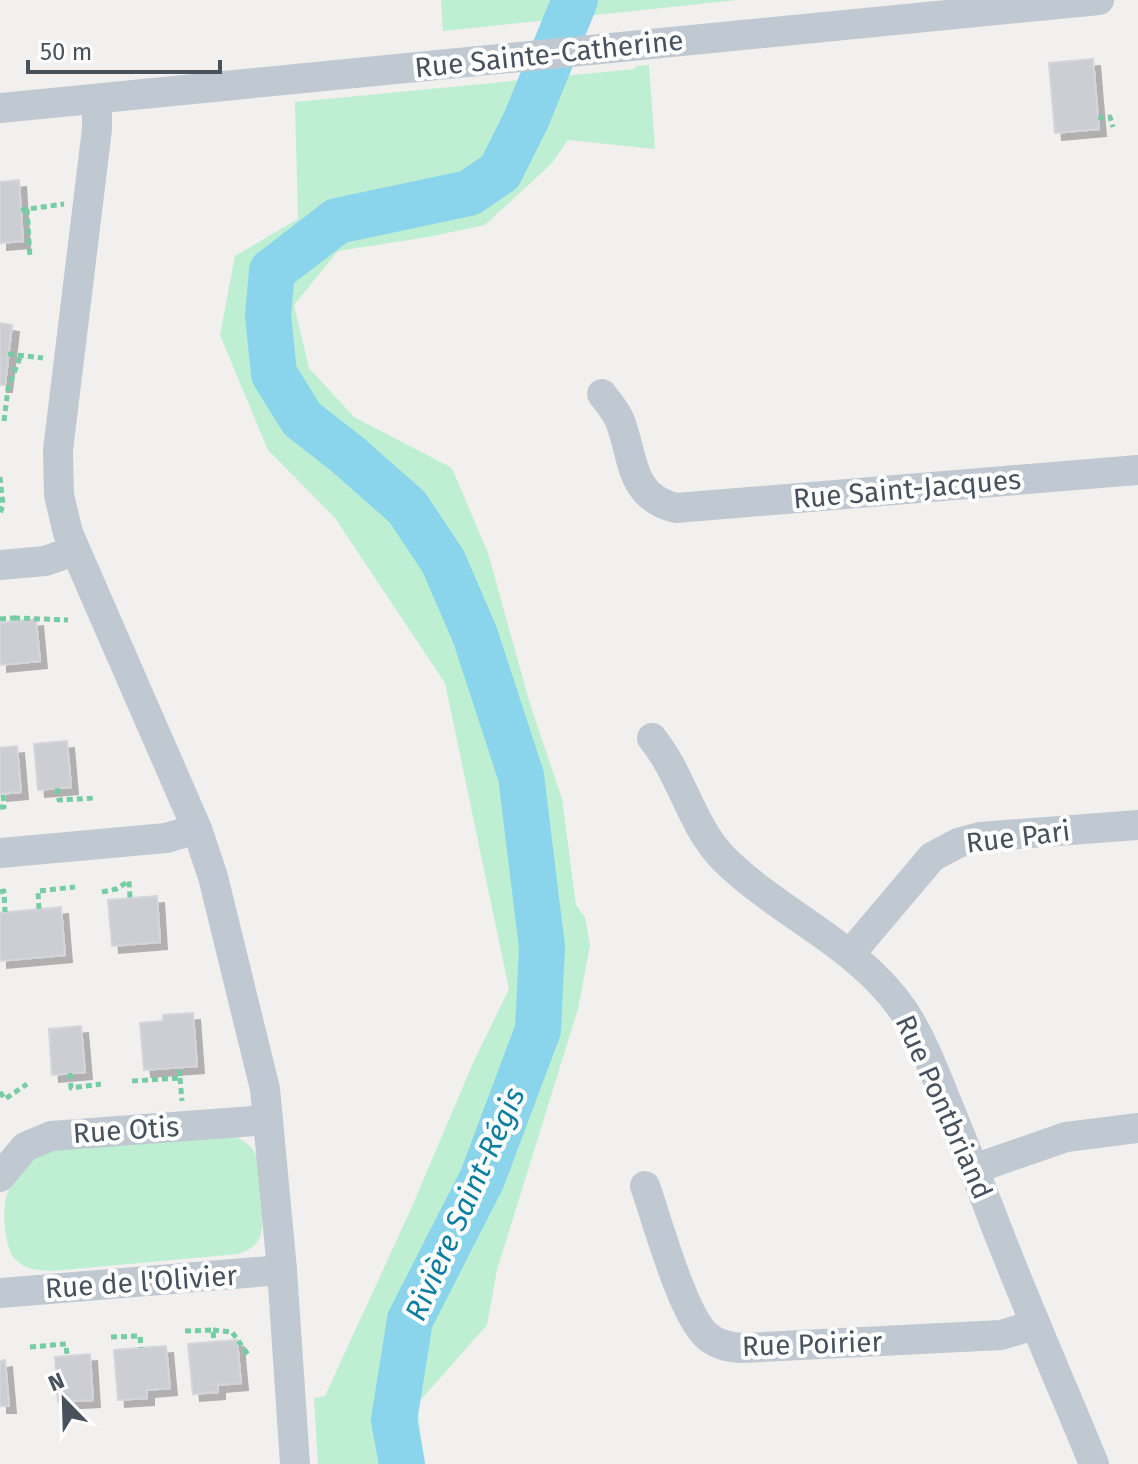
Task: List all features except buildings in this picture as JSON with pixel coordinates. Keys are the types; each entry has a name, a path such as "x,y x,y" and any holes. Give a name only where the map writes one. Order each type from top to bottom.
{"street":[{"name":"Rue Sainte-Catherine","path":"0,108 1099,0"},
{"path":"97,99 97,129 57,479 63,515 74,551 197,829 213,877 265,1089 282,1270 295,1464"},
{"name":"Rue Saint-Jacques","path":"602,394 619,418 637,479 653,498 663,505 676,508 1138,470"},
{"path":"0,565 45,561 74,551"},
{"name":"Rue Pontbriand","path":"652,738 674,769 703,832 723,858 877,977 910,1021 934,1070 1034,1325 1094,1464"},
{"name":"Rue Pari","path":"850,954 932,857 944,848 980,837 1138,825"},
{"path":"0,853 166,838 197,829"},
{"name":"Rue Otis","path":"0,1177 25,1147 51,1136 268,1120"},
{"path":"974,1169 1066,1137 1138,1128"},
{"name":"Rue Poirier","path":"645,1186 689,1310 704,1334 714,1342 742,1348 955,1338 1001,1335 1034,1325"},
{"name":"Rue de l'Olivier","path":"0,1293 282,1270"}],"path":[{"path":"1098,118 1110,117 1113,127"},
{"path":"30,258 24,210 89,201"},
{"path":"8,354 69,360"},
{"path":"4,421 8,388 21,355"},
{"path":"0,477 3,505 0,513"},
{"path":"0,619 68,620"},
{"path":"57,788 59,800 95,798"},
{"path":"0,807 4,807 3,794"},
{"path":"102,892 116,889 129,881 130,898"},
{"path":"39,909 38,891 75,887"},
{"path":"0,892 4,891 5,912"},
{"path":"132,1081 180,1078 179,1067"},
{"path":"169,1068 170,1079"},
{"path":"70,1073 71,1088 101,1084"},
{"path":"0,1092 5,1099 27,1084"},
{"path":"213,1330 214,1342"},
{"path":"185,1331 232,1332 249,1356"},
{"path":"111,1337 140,1336 141,1348"},
{"path":"30,1347 66,1344 67,1356"}],"green space":[{"path":"441,0 738,0 443,31"},
{"path":"649,65 655,149 568,140 552,163 485,225 338,251 294,305 309,368 354,417 452,468 488,553 530,704 562,799 576,905 585,917 590,945 578,1009 497,1270 487,1325 417,1404 424,1464 318,1464 314,1398 325,1396 509,989 445,683 335,518 268,450 220,335 235,256 298,219 295,102 635,69 636,66"},
{"path":"232,1136 252,1148 260,1173 263,1199 261,1234 250,1249 238,1254 52,1271 24,1266 12,1254 5,1228 6,1199 23,1168 35,1158 53,1150"}],"waterway":[{"name":"Rivière Saint-Régis","path":"402,1464 394,1420 410,1320 482,1179 538,1030 542,947 521,776 475,635 443,561 407,507 302,419 274,374 268,315 272,271 337,221 469,193 500,172 526,120 575,0"}]}
